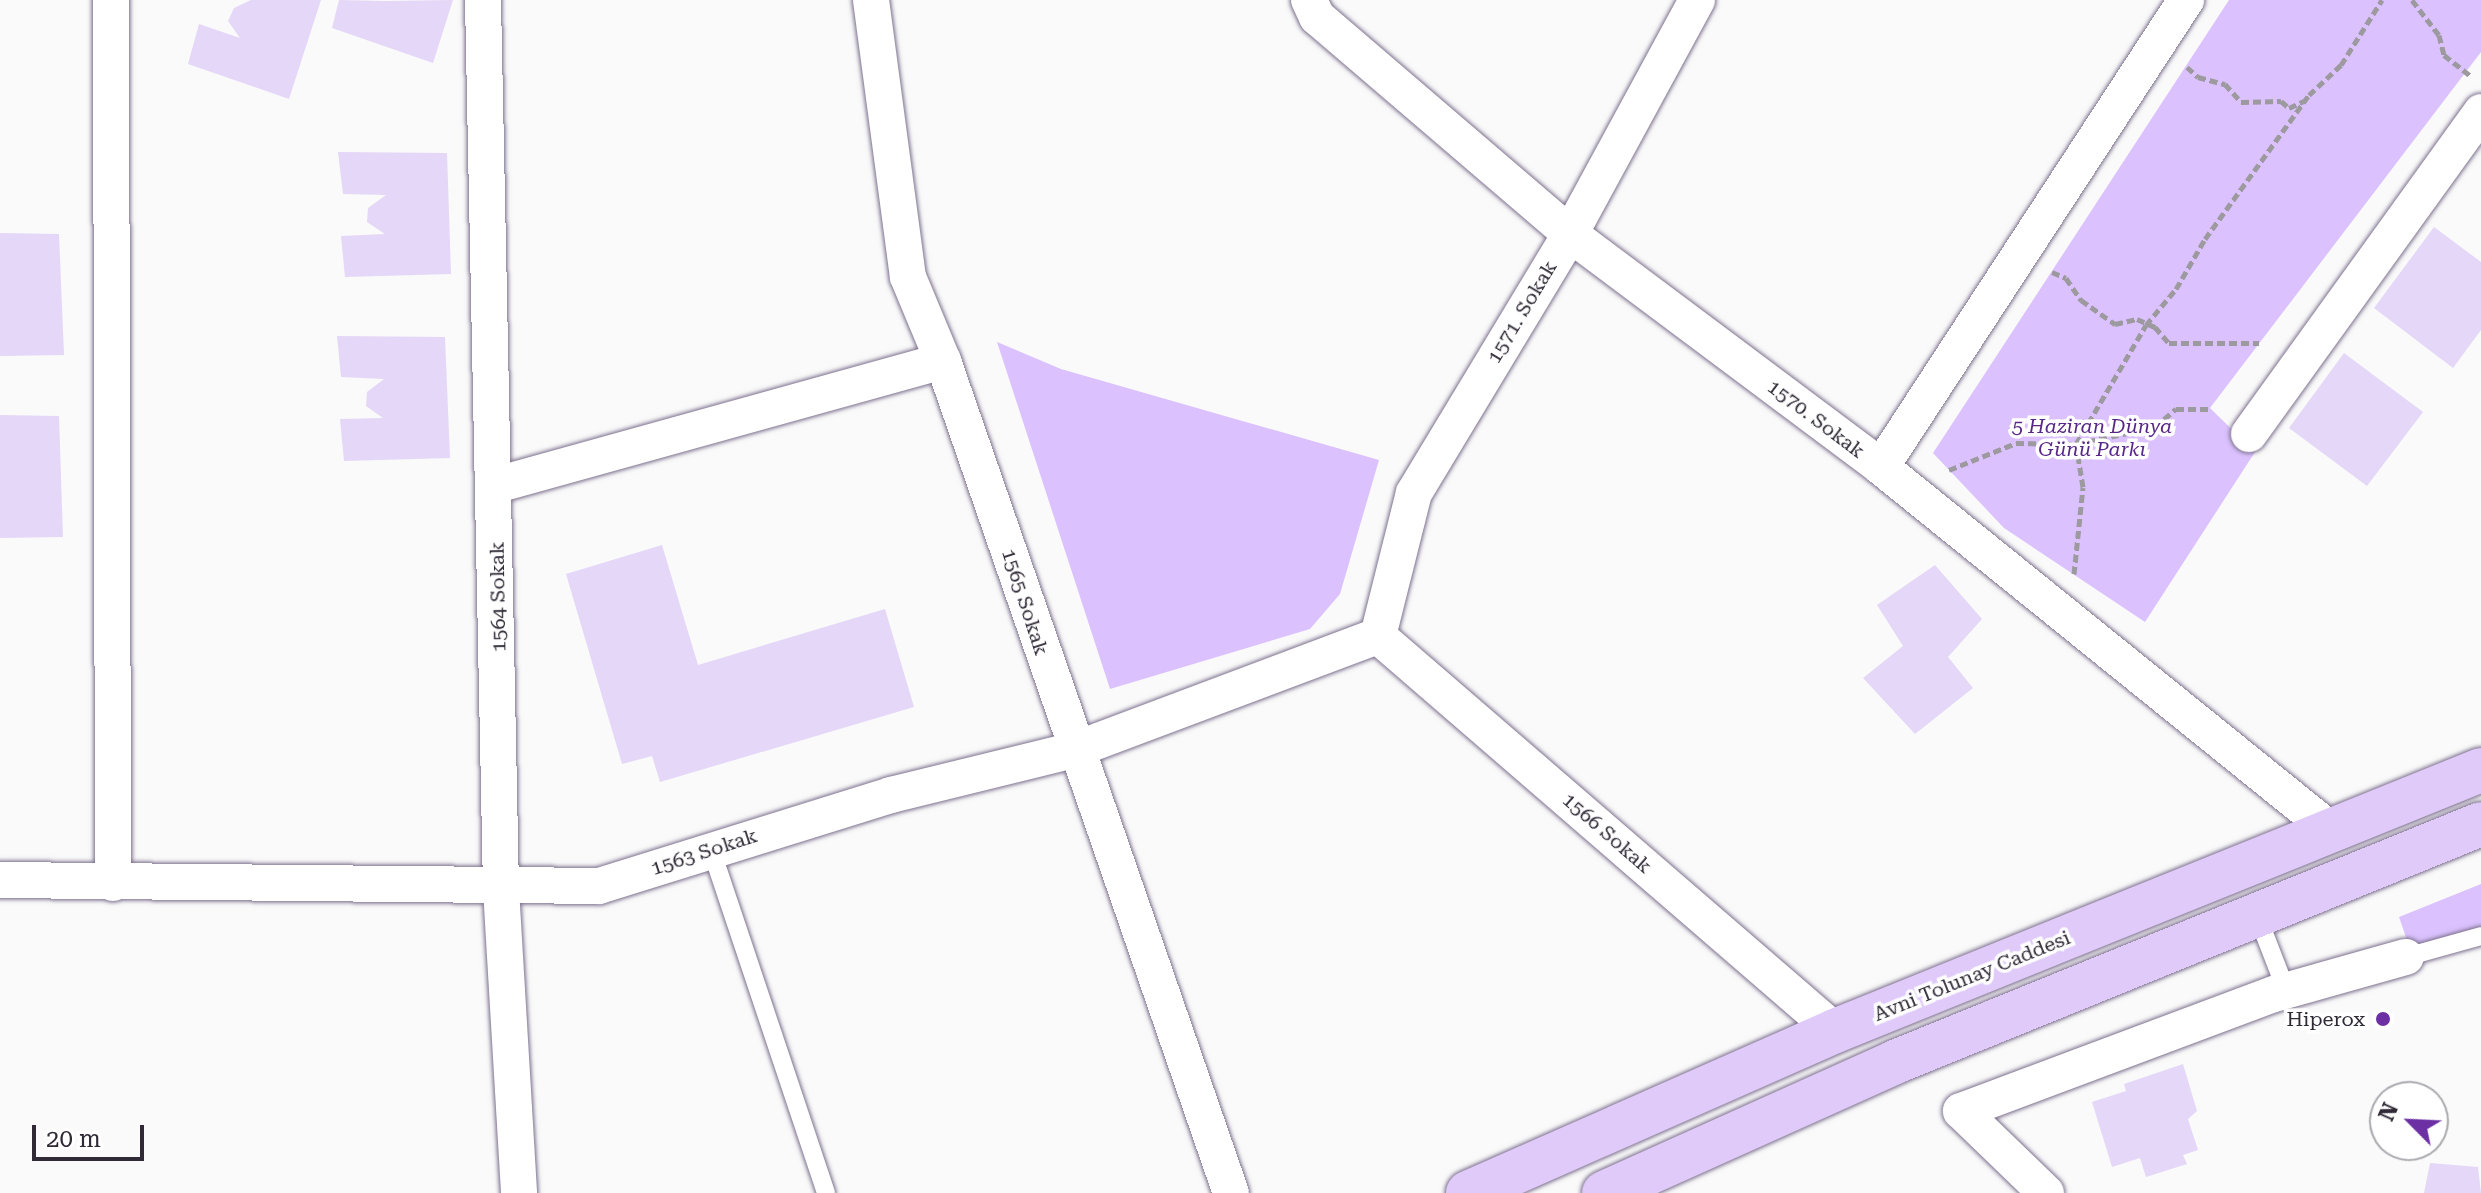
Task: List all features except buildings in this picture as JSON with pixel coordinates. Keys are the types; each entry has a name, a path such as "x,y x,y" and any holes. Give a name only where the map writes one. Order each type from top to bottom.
{"main road":[{"name":"Avni Tolunay Caddesi","path":"1468,1193 1835,1031 2481,770"},
{"path":"1604,1193 1895,1062 2481,824"}],"street":[{"path":"111,0 113,883"},
{"name":"1564 Sokak","path":"483,0 496,485 501,889 519,1193"},
{"name":"1565 Sokak","path":"871,0 908,277 943,361 1074,750 1231,1193"},
{"name":"1570. Sokak","path":"1309,0 1317,17 1570,234 1881,467 2332,831"},
{"name":"1571. Sokak","path":"1378,636 1414,493 1570,234 1697,0"},
{"path":"1881,467 2186,0"},
{"path":"2249,434 2481,112"},
{"path":"496,485 943,361"},
{"name":"1563 Sokak","path":"0,880 501,889 599,886 891,795 1074,750 1378,636"},
{"name":"1566 Sokak","path":"1378,636 1835,1031"},
{"path":"2046,1193 1961,1111 2286,990 2406,957"}],"lane":[{"path":"711,849 826,1193"},
{"path":"2256,913 2286,990"},
{"path":"2406,957 2481,936"}],"path":[{"path":"2074,575 2083,487 2076,444 2137,349 2146,325 2306,100 2341,65 2382,0"},
{"path":"2412,0 2439,35 2444,55 2481,85"},
{"path":"2186,66 2198,77 2225,84 2241,102 2281,101 2289,108 2306,100"},
{"path":"2052,272 2066,278 2081,300 2115,324 2137,319 2178,345 2231,340 2259,343"},
{"path":"1949,470 2016,443 2076,444 2155,427 2176,409 2210,409"}],"green space":[{"name":"5 Haziran Dünya Günü Parkı","path":"2229,0 2481,0 2481,52 2210,408 2255,452 2145,622 2004,528 1933,453"},
{"path":"997,342 1061,369 1379,460 1340,594 1310,629 1110,689"},
{"path":"2481,884 2481,927 2410,949 2399,917"}],"place":[{"name":"Hiperox","path":"2383,1019"}]}
